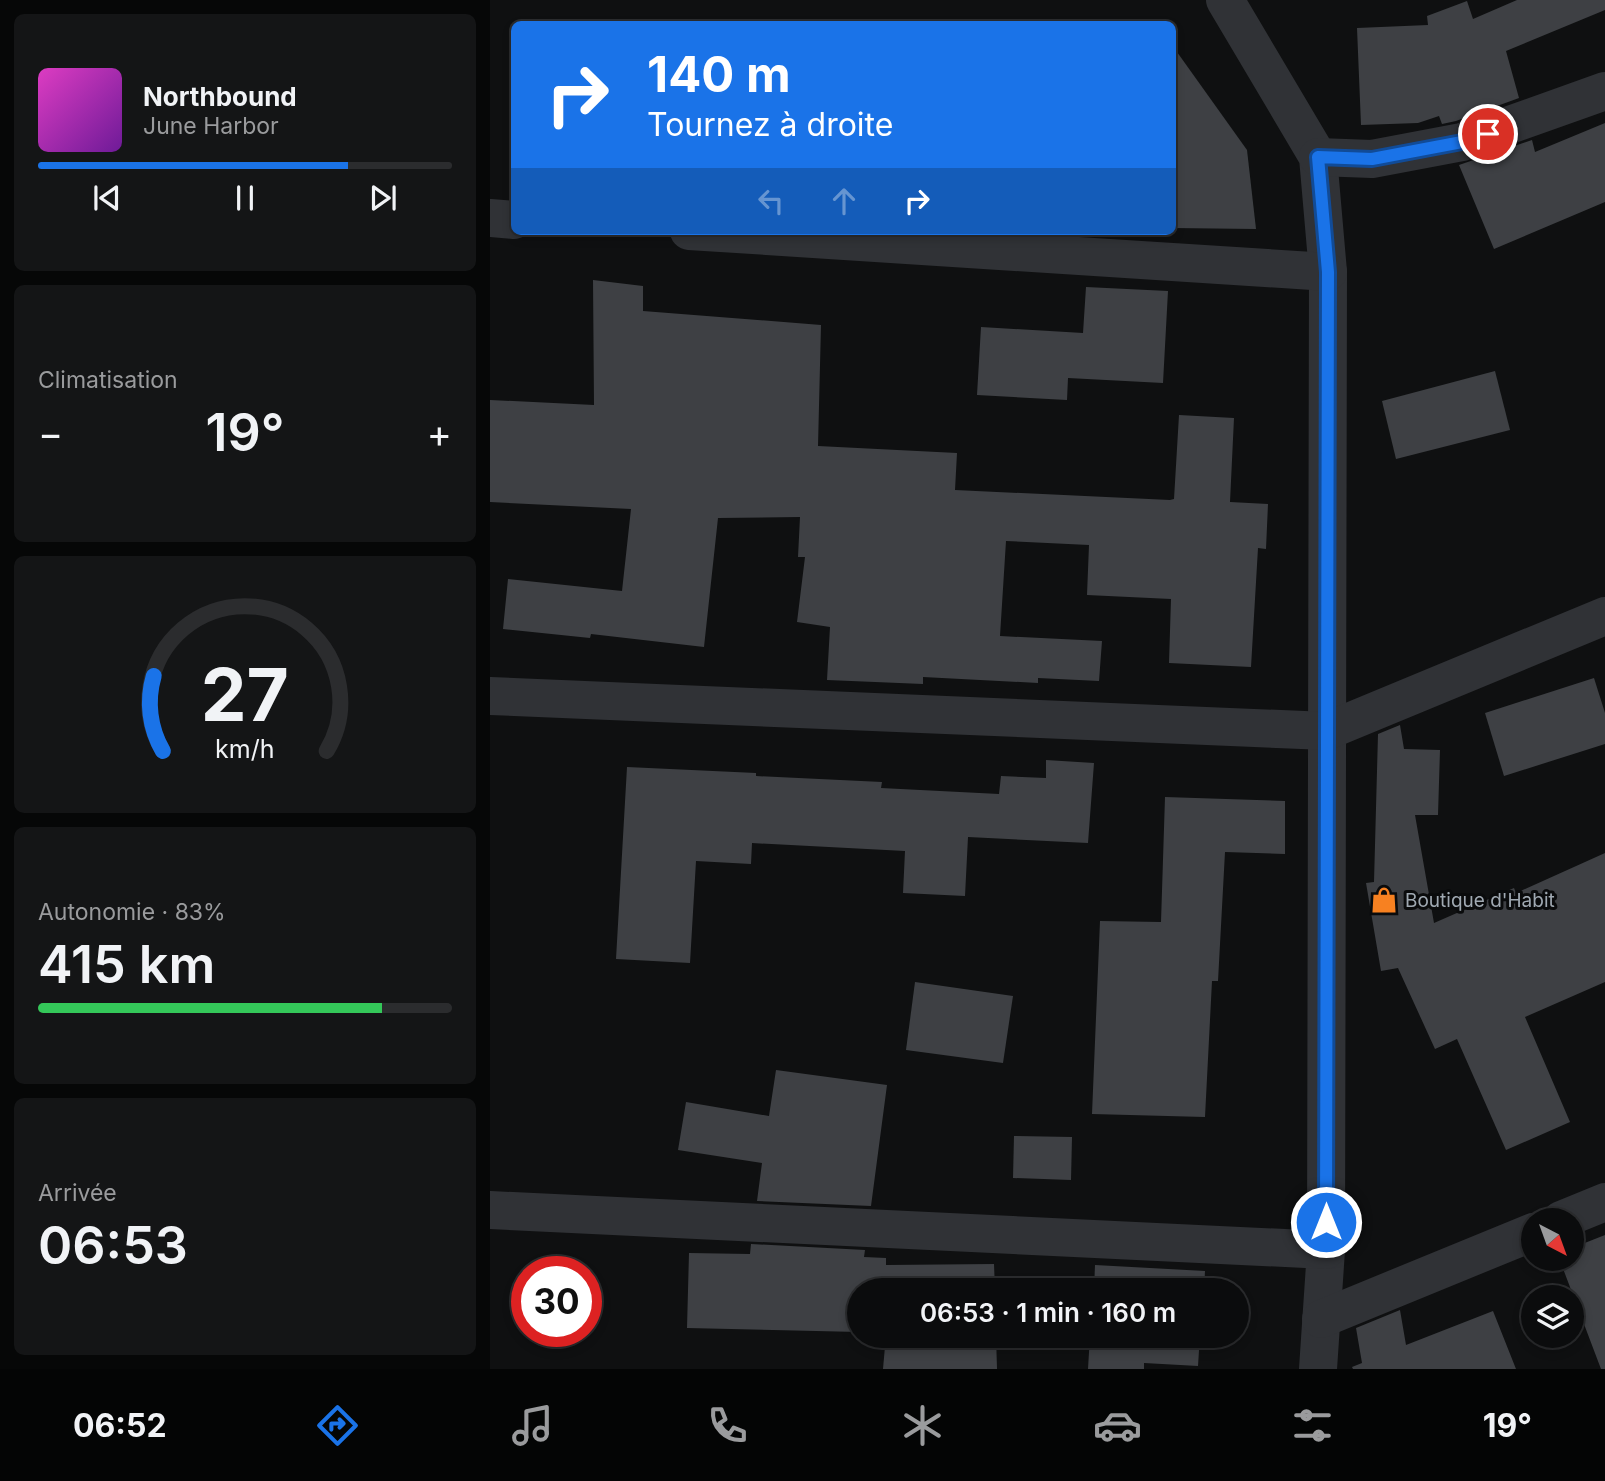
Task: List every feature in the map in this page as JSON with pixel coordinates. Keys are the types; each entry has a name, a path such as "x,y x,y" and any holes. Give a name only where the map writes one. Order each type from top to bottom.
{"street":[{"path":"1225,0 1318,157 1328,272 1326,1250 1318,1369"},
{"path":"1318,157 1372,159 1462,142 1605,91"},
{"path":"490,218 511,220"},
{"path":"751,235 1328,272"},
{"path":"490,696 1327,730 1605,616"},
{"path":"1584,1211 1605,1202"},
{"path":"490,1210 1326,1250"},
{"path":"1321,1320 1521,1236"}],"building":[{"path":"1517,0 1605,0 1605,10 1506,51 1519,98 1442,124 1439,116 1418,123 1361,125 1357,28 1428,25 1427,16 1467,1 1473,19"},
{"path":"1176,51 1247,150 1256,229 1176,228"},
{"path":"1605,123 1605,202 1494,249 1459,165 1532,140 1535,152"},
{"path":"593,280 643,286 643,311 821,325 818,446 957,453 955,490 1174,499 1179,415 1234,418 1230,502 1268,504 1266,549 1258,548 1251,667 1169,663 1171,599 1087,595 1089,545 1006,541 1000,636 1102,641 1099,681 1038,678 1038,683 923,677 923,684 827,680 830,627 797,622 805,557 798,557 800,517 718,518 704,647 591,634 590,638 503,629 508,579 622,591 631,509 490,502 490,400 594,405"},
{"path":"1086,287 1168,291 1163,383 1068,378 1067,400 977,395 981,327 1083,333"},
{"path":"1495,371 1510,430 1396,459 1382,401"},
{"path":"1594,678 1605,713 1605,744 1504,776 1485,713"},
{"path":"1400,725 1404,749 1440,750 1438,815 1415,815 1434,923 1514,888 1516,893 1605,853 1605,982 1525,1017 1570,1122 1506,1150 1457,1039 1435,1049 1398,968 1381,971 1366,883 1374,882 1378,734"},
{"path":"1046,760 1094,763 1088,843 968,837 965,896 903,893 905,851 752,843 751,864 696,861 690,963 616,959 627,767 882,782 881,788 999,794 1001,776 1046,778"},
{"path":"1165,797 1285,801 1285,854 1225,852 1218,981 1212,981 1205,1117 1092,1114 1100,921 1161,922"},
{"path":"915,982 1013,996 1003,1063 906,1050"},
{"path":"776,1070 887,1085 871,1206 757,1201 762,1163 678,1150 686,1102 769,1116"},
{"path":"1014,1136 1072,1137 1071,1180 1013,1178"},
{"path":"1605,1235 1605,1369 1601,1369 1584,1324 1584,1285 1569,1285 1564,1271 1584,1271 1584,1243"},
{"path":"751,1244 865,1250 864,1257 886,1258 886,1265 994,1264 995,1278 847,1278 847,1332 687,1328 689,1253 750,1254"},
{"path":"1095,1265 1205,1271 1205,1278 1094,1278"},
{"path":"1400,1310 1406,1345 1493,1311 1516,1369 1353,1369 1352,1367 1362,1363 1356,1328"},
{"path":"885,1348 996,1348 997,1369 883,1369"},
{"path":"1089,1348 1199,1348 1198,1366 1144,1363 1144,1369 1088,1369"}],"place":[{"name":"Boutique d'Habit","path":"1384,900"}],"route":[{"path":"1326,1222 1328,272 1318,157 1372,159 1462,142 1488,134"}]}
